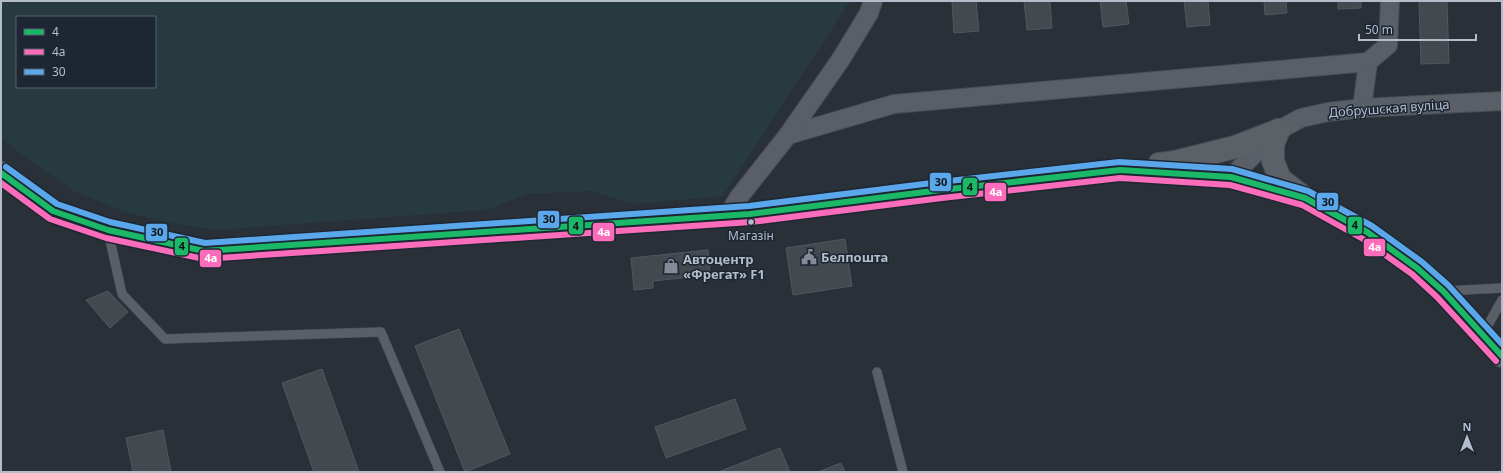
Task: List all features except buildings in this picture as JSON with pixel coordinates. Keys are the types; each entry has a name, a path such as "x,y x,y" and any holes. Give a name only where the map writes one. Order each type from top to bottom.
{"main road":[{"path":"1,173 53,211 108,230 204,251 728,215 1120,170 1175,162 1235,147 1279,130"},
{"path":"1279,130 1273,144 1272,161 1280,179 1305,198 1367,232 1417,268 1443,291 1502,356"},
{"path":"1120,170 1231,177 1305,198"}],"street":[{"path":"728,215 739,197 788,135 841,60 869,13 873,1"},
{"path":"788,135 894,104 1368,62 1388,45 1390,1"},
{"path":"1362,108 1368,62"},
{"name":"Добрушская вуліца","path":"1231,177 1279,130 1301,118 1328,112 1362,108 1502,101"}],"lane":[{"path":"108,230 122,294 165,339 381,332 440,472"},
{"path":"1443,291 1502,288"},
{"path":"1483,334 1502,300"},
{"path":"877,372 903,472"}],"green space":[{"path":"1,1 850,1 723,196 634,204 590,191 527,194 486,210 215,230 165,222 122,211 74,191 29,160 1,138"}],"transit line":[{"name":"30","path":"6,167 57,204 110,222 205,243 749,206 940,182 1119,162 1232,169 1308,191 1372,226 1422,262 1448,285 1502,344"},
{"name":"4","path":"1,173 53,211 108,230 204,251 750,214 941,190 1120,170 1231,177 1305,198 1367,232 1417,268 1443,291 1502,356"},
{"name":"4а","path":"1,183 50,219 106,238 204,259 751,222 942,198 1120,178 1230,185 1302,205 1363,239 1412,274 1437,297 1496,361"}],"place":[{"name":"Магазін","path":"751,222"},
{"name":"Белпошта","path":"809,257"},
{"name":"Автоцентр «Фрегат» F1","path":"671,266"}]}
